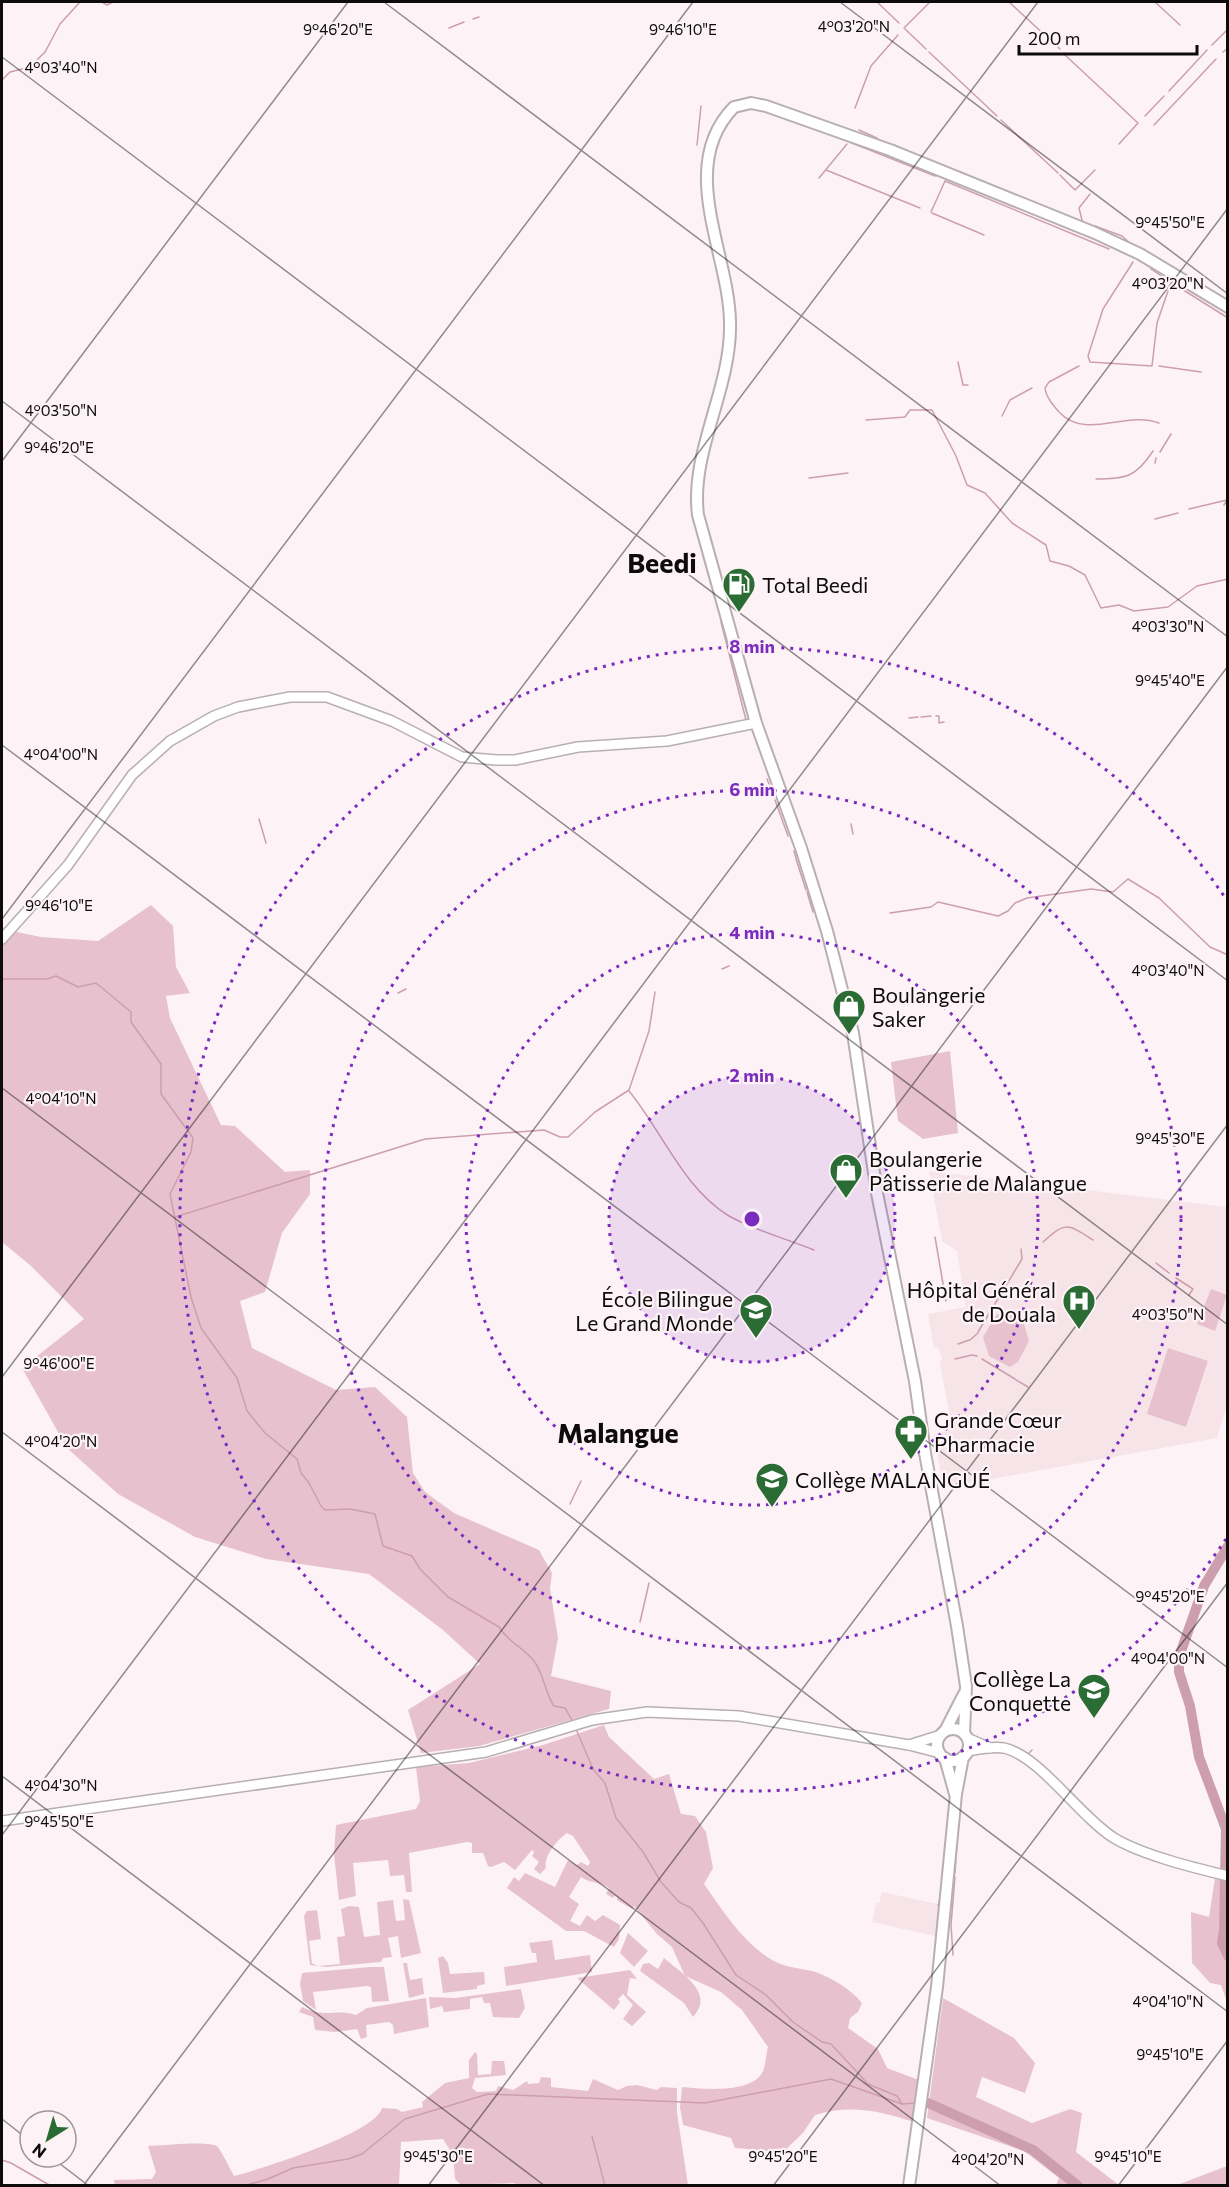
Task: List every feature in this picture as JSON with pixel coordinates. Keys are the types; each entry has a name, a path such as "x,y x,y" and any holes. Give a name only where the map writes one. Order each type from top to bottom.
{"main road":[{"path":"956,1794 938,1741 966,1686 925,1453 915,1381 877,1193 853,1033 827,931 801,848 756,723 700,527 696,493 724,381 730,322 707,195 708,166 715,134 734,107 751,103 766,106 946,172 1134,250 1227,307"},
{"path":"2,939 68,865 132,775 170,741 213,716 238,707 290,697 327,697 392,721 462,757 496,760 515,760 579,747 659,742 756,723"},
{"path":"909,2186 939,1976 956,1794 965,1754 964,1693"},
{"path":"2,1821 289,1781 413,1761 463,1756 564,1730 592,1720 647,1712 706,1713 739,1716 909,1745 957,1760 965,1754 990,1748 1007,1749 1022,1755 1096,1826 1121,1842 1227,1876"},
{"path":"909,1745 951,1729 990,1748"}],"shaded area":[{"path":"151,905 173,926 176,967 190,993 166,996 170,1018 221,1125 235,1126 285,1172 310,1170 310,1194 282,1233 265,1292 240,1301 252,1348 336,1390 375,1387 407,1417 413,1473 425,1492 454,1513 539,1550 552,1573 550,1589 558,1638 551,1676 611,1691 609,1709 479,1746 421,1753 408,1710 480,1664 443,1630 369,1574 266,1559 195,1537 118,1494 67,1448 22,1368 84,1319 31,1266 2,1242 2,944 12,931 41,937 98,941"},
{"path":"950,1051 958,1133 923,1139 898,1121 891,1062"},
{"name":"Hôpital Général de Douala","path":"929,1171 1227,1207 1228,1402 1217,1438 943,1488 934,1434 952,1430 940,1363 942,1358 938,1347 934,1348 928,1314 966,1307 957,1251 942,1241"},
{"path":"1211,1289 1227,1295 1215,1331 1197,1324"},
{"path":"1005,1312 1024,1324 1029,1341 1018,1362 1010,1367 989,1356 983,1337 996,1315"},
{"path":"1168,1348 1208,1361 1186,1427 1147,1414"},
{"path":"604,1725 609,1737 654,1779 669,1774 681,1814 695,1816 706,1832 713,1868 704,1884 726,1916 743,1935 761,1953 772,1960 825,1976 846,1988 862,2003 858,2012 850,2018 848,2028 878,2049 887,2068 919,2080 914,2122 865,2110 828,2112 815,2115 803,2133 783,2152 735,2148 731,2138 683,2125 680,2107 682,2087 726,2088 749,2083 763,2071 768,2047 742,2010 721,1992 685,1976 672,1947 657,1934 634,1906 632,1909 617,1900 617,1897 613,1898 606,1894 609,1888 581,1877 569,1897 579,1904 570,1921 580,1926 587,1915 595,1921 603,1915 620,1925 619,1939 614,1947 584,1931 566,1931 507,1888 514,1877 519,1881 525,1873 555,1887 568,1860 577,1865 581,1862 588,1866 590,1862 573,1836 567,1833 552,1848 547,1858 546,1868 540,1874 534,1869 539,1862 532,1856 534,1852 532,1850 515,1870 504,1862 488,1866 483,1853 472,1853 472,1843 467,1842 409,1853 412,1892 406,1892 404,1875 390,1876 388,1860 353,1863 356,1896 339,1900 334,1854 336,1825 416,1809 420,1801 416,1767 469,1763 543,1745"},
{"path":"1215,1878 1227,1883 1227,2002 1221,1985 1210,1983 1192,1963 1191,1912 1209,1917"},
{"path":"882,1892 942,1905 939,1937 872,1922 876,1903 879,1903"},
{"path":"403,1899 409,1900 421,1953 401,1958 398,1936 388,1938 392,1957 383,1958 381,1962 318,1966 340,1964 337,1937 345,1936 341,1909 349,1906 359,1907 364,1937 380,1935 377,1902 393,1900 396,1921 405,1920"},
{"path":"317,1910 321,1939 309,1941 312,1963 318,1966 310,1965 304,1916 307,1911"},
{"path":"628,1933 648,1951 634,1967 620,1953"},
{"path":"552,1940 555,1960 590,1955 592,1972 506,1986 504,1967 537,1962 536,1953 532,1953 529,1943"},
{"path":"443,1956 448,1963 450,1974 484,1972 485,1984 477,1986 477,1989 443,1993 438,1958"},
{"path":"664,1958 694,1984 698,1992 701,2000 693,2017 684,2003 640,1971 643,1964 649,1963 658,1969"},
{"path":"403,1963 407,1963 410,1980 422,1978 424,1994 409,1998"},
{"path":"384,1967 389,2001 372,2002 371,1987 367,1986 313,1992 316,2010 303,2001 300,1984 302,1973"},
{"path":"630,1970 637,1979 630,1978 627,1995 646,2012 632,2026 623,2019 633,2005 623,1994 618,1999 620,2002 614,2010 577,1978"},
{"path":"521,1989 525,2008 519,2018 493,2017 490,2003 484,2003 482,1997 470,1999 470,2009 444,2012 442,2006 430,2009 429,1997 455,1998"},
{"path":"426,1998 429,2027 394,2034 393,2025 389,2022 366,2025 367,2037 361,2039 357,2029 335,2032 315,2030 313,2017 299,2012 302,2007 311,2011 356,2015 367,2008"},
{"path":"943,1998 1014,2038 1035,2063 1025,2093 982,2077 976,2097 1032,2123 1070,2109 1082,2113 1076,2152 1119,2185 1056,2185 1059,2178 1024,2151 927,2118"},
{"path":"475,2052 478,2075 491,2074 492,2061 504,2061 506,2075 475,2078 472,2088 477,2092 496,2091 498,2086 513,2090 527,2081 528,2084 539,2083 541,2077 551,2078 551,2087 588,2091 593,2079 618,2090 637,2085 657,2090 661,2087 677,2088 677,2113 688,2185 516,2186 515,2183 461,2185 455,2179 453,2155 443,2139 401,2142 399,2185 115,2185 114,2180 152,2179 156,2172 148,2146 214,2145 218,2147 234,2176 316,2149 360,2128 375,2118 382,2108 397,2109 402,2112 423,2107 422,2102 445,2083 469,2078 469,2060"},
{"path":"1227,2166 1227,2185 1177,2185"}],"waterway":[{"path":"2,80 10,72 30,67 45,52 60,24 80,2"},
{"path":"102,2 107,5 113,2"},
{"path":"877,2 899,23"},
{"path":"904,28 930,2"},
{"path":"1009,2 1060,49"},
{"path":"1155,2 1180,25"},
{"path":"473,19 479,17"},
{"path":"449,28 464,22"},
{"path":"905,29 926,49"},
{"path":"1212,45 1228,29"},
{"path":"855,108 871,66 898,35"},
{"path":"1223,52 1228,48"},
{"path":"1169,91 1207,50"},
{"path":"929,52 997,116"},
{"path":"1065,55 1138,123 1119,144"},
{"path":"1154,125 1216,59"},
{"path":"1145,116 1164,96"},
{"path":"697,145 701,106"},
{"path":"757,109 821,131"},
{"path":"1001,120 1058,173"},
{"path":"859,130 877,138"},
{"path":"837,137 935,176"},
{"path":"819,178 847,144"},
{"path":"894,145 908,151"},
{"path":"826,170 920,208"},
{"path":"1060,175 1075,190 1095,170"},
{"path":"931,212 945,181 1109,249"},
{"path":"1083,224 1079,208 1090,194"},
{"path":"932,213 984,235"},
{"path":"1095,226 1122,236 1133,246"},
{"path":"1156,258 1168,265"},
{"path":"1133,262 1103,309 1088,356 1090,362 1152,366 1157,323 1168,291"},
{"path":"1151,269 1172,283"},
{"path":"1177,286 1228,318"},
{"path":"958,362 963,385 968,385"},
{"path":"1079,366 1049,382 1045,388 1052,404 1070,420 1094,425 1133,420 1159,423"},
{"path":"1159,366 1201,372"},
{"path":"1002,416 1010,400 1032,388"},
{"path":"866,420 905,417 910,410 932,410 956,456 967,485 985,493 1012,523 1046,545 1050,561 1069,566 1085,575 1101,608 1119,605 1134,611 1168,607 1197,586 1228,579"},
{"path":"1160,452 1171,434"},
{"path":"1096,479 1129,475 1141,466 1153,451"},
{"path":"1155,463 1156,458"},
{"path":"809,478 848,473"},
{"path":"1224,505 1227,500"},
{"path":"1189,509 1227,500"},
{"path":"1155,519 1178,513"},
{"path":"721,622 746,720"},
{"path":"921,717 931,716"},
{"path":"936,716 939,716 939,723 944,722"},
{"path":"909,718 918,717"},
{"path":"767,779 769,784"},
{"path":"770,787 773,794"},
{"path":"775,800 788,836"},
{"path":"259,819 266,843"},
{"path":"851,824 853,834"},
{"path":"794,851 796,858"},
{"path":"796,859 806,890"},
{"path":"890,913 931,907 938,902 998,916 1008,911 1015,903 1027,898 1091,889 1113,892 1128,879 1159,898 1210,947 1228,955"},
{"path":"807,892 813,912"},
{"path":"722,969 729,966"},
{"path":"2,979 47,979 56,976 78,987 96,983 131,1012 131,1022 161,1064 161,1094 193,1138 191,1152 170,1194 191,1297 201,1328 237,1378 247,1411 265,1433 297,1459 301,1473 325,1510 350,1509 375,1514 383,1546 412,1556 420,1569 448,1597 499,1627 507,1637 526,1652 540,1672 554,1706 565,1708 573,1722"},
{"path":"398,993 406,989"},
{"path":"175,1217 425,1139 544,1130 560,1137 568,1137 595,1112 629,1090 649,1031 655,992"},
{"path":"629,1091 686,1175 713,1204 738,1221 814,1250"},
{"path":"1043,1242 1056,1231 1067,1227 1093,1240"},
{"path":"935,1237 946,1301"},
{"path":"978,1332 1022,1259 1021,1249"},
{"path":"1156,1263 1169,1273"},
{"path":"1176,1278 1193,1289 1189,1295"},
{"path":"970,1340 978,1333"},
{"path":"958,1344 969,1340"},
{"path":"955,1359 977,1356"},
{"path":"982,1359 1015,1379"},
{"path":"1016,1380 1028,1387"},
{"path":"570,1504 581,1481"},
{"path":"1228,1546 1204,1586 1179,1657 1179,1672 1190,1706 1199,1757 1226,1829 1222,1943 1228,1956"},
{"path":"640,1622 649,1583"},
{"path":"576,1729 593,1769 605,1783 616,1818 643,1852 661,1882 679,1902 691,1908 703,1923 736,1975 766,1995 793,2022 822,2042 831,2044 868,2084 897,2096 902,2104"},
{"path":"1026,1756 1032,1750"},
{"path":"955,1873 958,1827"},
{"path":"953,1955 951,1925 955,1877"},
{"path":"938,1905 940,1900"},
{"path":"243,2186 268,2179 293,2168 348,2159 362,2154 405,2119 488,2094 705,2103 831,2079 902,2104 916,2103"},
{"path":"928,2103 1033,2150 1078,2186"},
{"path":"592,2136 605,2186"},
{"path":"2,2160 51,2186"}],"place":[{"name":"Total Beedi","path":"739,613"},
{"name":"Boulangerie Saker","path":"849,1035"},
{"name":"Boulangerie Pâtisserie de Malangue","path":"846,1199"},
{"name":"Hôpital Général de Douala","path":"1079,1330"},
{"name":"École Bilingue Le Grand Monde","path":"756,1339"},
{"name":"Grande Cœur Pharmacie","path":"911,1460"},
{"name":"Collège MALANGUÉ","path":"772,1508"},
{"name":"Collège La Conquette","path":"1094,1719"}],"district":[{"name":"Beedi","path":"662,562"},
{"name":"Malangue","path":"618,1432"}]}
